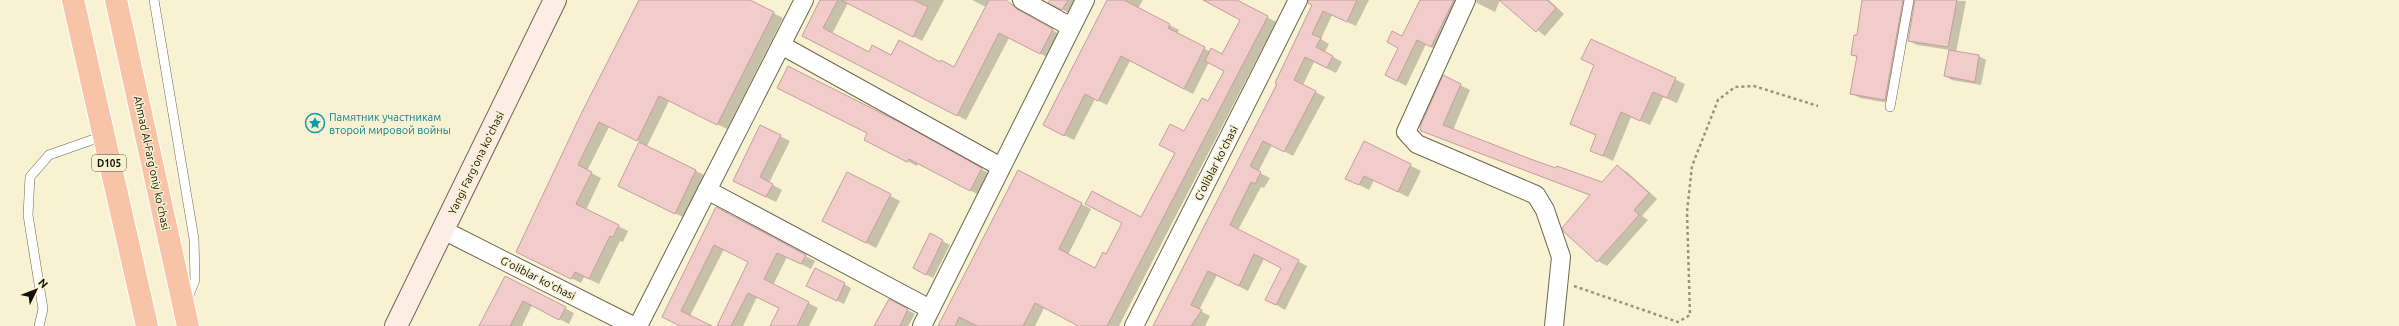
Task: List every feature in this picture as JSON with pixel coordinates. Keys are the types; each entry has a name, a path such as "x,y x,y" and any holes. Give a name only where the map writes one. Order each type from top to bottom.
{"highway":[{"name":"D105","path":"73,0 147,326"},
{"name":"Ahmad Al-Farg'oniy ko'chasi","path":"116,0 186,318"}],"main road":[{"name":"Yangi Fargʻona koʻchasi","path":"396,326 555,0"}],"street":[{"path":"638,326 804,0"},
{"path":"1022,0 1072,27"},
{"path":"922,326 1085,0"},
{"name":"Gʻoliblar koʻchasi","path":"1134,326 1298,0"},
{"path":"1466,0 1406,132 1417,144 1536,196 1545,210 1561,257 1554,326"},
{"path":"781,45 1001,167"},
{"path":"707,190 930,308"},
{"name":"Gʻoliblar koʻchasi","path":"443,230 632,326"}],"lane":[{"path":"154,0 194,239 195,280 186,318"},
{"path":"1890,107 1909,0"},
{"path":"39,326 43,309 28,214 30,177 49,155 103,136"}],"path":[{"path":"1559,281 1678,322 1690,315 1687,212 1692,166 1718,100 1735,87 1754,86 1818,106"}],"building":[{"path":"639,0 750,0 774,12 717,125 659,96 637,141 599,122 578,165 592,172 576,204 619,225 613,237 610,236 589,279 575,272 571,279 516,252 581,114"},
{"path":"820,0 838,0 823,28 869,52 872,45 891,55 899,40 940,62 941,60 954,67 989,0 1006,0 1017,9 1053,29 1040,54 999,33 957,116 802,36"},
{"path":"841,0 914,0 928,7 913,37"},
{"path":"1050,0 1068,0 1062,10 1048,3"},
{"path":"1107,0 1124,0 1170,24 1168,28 1205,47 1184,89 1121,56 1098,101 1085,94 1064,136 1043,125"},
{"path":"1203,0 1237,0 1268,16 1107,326 1078,326 1035,303 1023,326 977,326 959,317 955,326 938,326 1018,170 1082,203 1059,249 1095,268 1103,252 1106,254 1122,223 1085,204 1092,191 1141,217 1175,153 1159,145 1170,124 1184,131 1202,98 1208,101 1224,71 1205,61 1211,48 1222,54 1240,20"},
{"path":"1308,0 1357,0 1347,22 1323,11 1312,34 1321,38 1316,47 1333,56 1327,68 1305,57 1294,80 1316,91 1284,152 1263,141 1250,166 1261,172 1255,184 1251,182 1230,225 1299,260 1276,305 1265,300 1281,268 1254,254 1239,286 1208,271 1191,305 1202,310 1191,326 1153,326 1277,84 1275,83 1312,5 1308,3"},
{"path":"1420,0 1454,0 1431,47 1417,40 1397,81 1385,75 1398,48 1387,42 1392,31 1402,36"},
{"path":"1499,0 1547,0 1556,8 1536,32"},
{"path":"1862,0 1903,0 1885,100 1850,94 1857,56 1851,55 1854,35 1857,35"},
{"path":"1915,0 1957,0 1948,47 1908,41"},
{"path":"1591,39 1676,78 1667,98 1653,92 1640,121 1621,112 1603,156 1590,151 1596,135 1570,124 1594,65 1581,59"},
{"path":"1949,50 1979,55 1975,82 1944,76"},
{"path":"788,66 903,124 982,168 970,191 909,159 907,162 864,140 867,133 777,88"},
{"path":"1443,75 1461,84 1443,125 1533,160 1556,168 1557,166 1602,182 1617,165 1649,193 1634,210 1639,215 1597,262 1564,232 1562,228 1590,195 1421,131 1420,127"},
{"path":"760,125 781,135 760,177 773,184 766,197 733,181"},
{"path":"1364,141 1411,164 1398,192 1364,176 1359,185 1345,179"},
{"path":"639,142 696,170 675,214 618,186"},
{"path":"847,172 891,194 866,243 822,221"},
{"path":"716,207 806,255 801,264 777,253 764,279 809,302 797,326 770,326 779,308 748,293 731,326 717,326 748,262 714,245 681,311 712,326 680,326 662,317"},
{"path":"930,233 943,240 926,275 913,268"},
{"path":"815,268 845,283 837,301 806,286"},
{"path":"505,276 566,307 559,320 523,301 510,326 479,326"},
{"path":"889,299 908,309 900,326 874,326"}],"place":[{"name":"Памятник участникам второй мировой войны","path":"315,123"}]}
